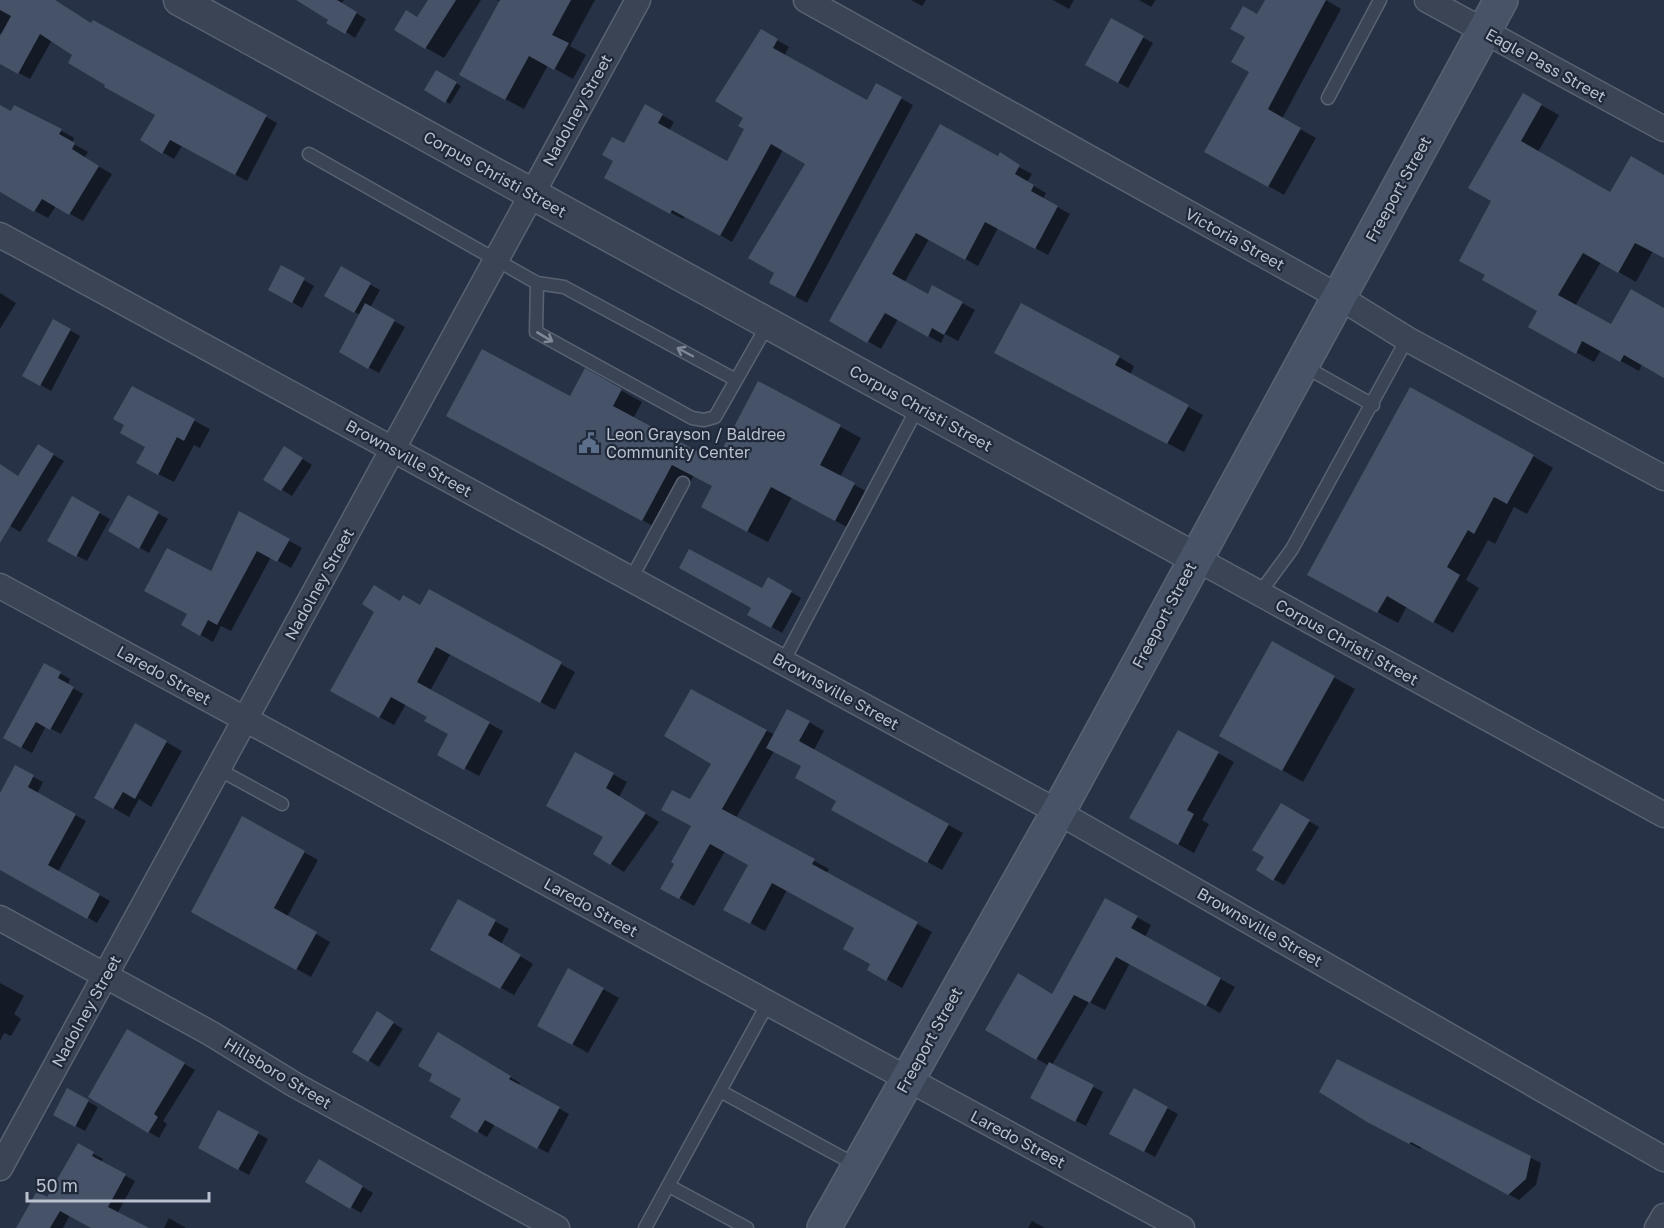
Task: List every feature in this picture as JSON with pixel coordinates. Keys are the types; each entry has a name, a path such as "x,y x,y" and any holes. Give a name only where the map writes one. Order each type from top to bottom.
{"main road":[{"name":"Freeport Street","path":"824,1228 1058,812 1501,0"}],"street":[{"name":"Corpus Christi Street","path":"179,0 1664,815"},
{"name":"Nadolney Street","path":"0,1168 638,0"},
{"name":"Victoria Street","path":"806,0 837,7 1339,297 1407,339 1664,478"},
{"name":"Eagle Pass Street","path":"1428,0 1664,129"},
{"name":"Brownsville Street","path":"0,235 1058,812 1664,1159"},
{"name":"Laredo Street","path":"0,586 1182,1228"},
{"name":"Hillsboro Street","path":"0,918 210,1033 295,1085 557,1228"},
{"path":"1657,1228 1664,1216"}],"lane":[{"path":"1328,98 1380,0"},
{"path":"309,154 537,283 564,287 736,380"},
{"path":"537,283 536,332 692,418 704,420 715,417 768,324"},
{"path":"1259,594 1292,549 1373,405 1407,339"},
{"path":"1301,365 1373,405"},
{"path":"783,662 918,407"},
{"path":"631,579 683,483"},
{"path":"218,769 282,804"},
{"path":"645,1228 768,1003"},
{"path":"720,1091 858,1167"},
{"path":"669,1186 747,1228"}],"building":[{"path":"0,0 55,0 91,23 93,20 267,115 235,175 170,140 162,154 140,140 155,115 104,87 105,85 68,63 72,55 40,34 18,74 0,64 0,36 11,16 0,10"},
{"path":"296,0 337,0 357,12 345,34 326,23 328,20"},
{"path":"428,0 456,0 425,49 394,30 406,10 417,17"},
{"path":"500,0 571,0 552,35 569,43 554,70 529,56 505,100 459,75"},
{"path":"1265,0 1326,0 1268,109 1301,128 1268,187 1204,152 1249,72 1231,62 1245,37 1230,29 1243,6 1257,14"},
{"path":"1111,18 1144,36 1118,83 1085,65"},
{"path":"761,29 778,39 773,48 867,100 876,83 902,97 795,297 769,283 774,273 748,258 805,164 771,144 720,236 672,210 670,214 604,178 613,161 602,155 612,137 624,143 645,104 663,114 658,123 727,161 744,129 738,126 743,118 715,101"},
{"path":"436,70 457,82 445,103 424,90"},
{"path":"1523,93 1542,104 1521,141 1610,192 1631,156 1664,175 1664,258 1635,243 1618,273 1583,253 1558,295 1611,324 1631,289 1664,308 1664,378 1624,355 1620,362 1582,341 1576,354 1528,327 1537,311 1482,280 1485,275 1459,261 1491,201 1468,188"},
{"path":"0,105 11,111 14,105 62,129 59,134 75,143 72,149 99,166 69,215 42,199 34,212 0,192"},
{"path":"940,124 998,156 1000,152 1020,165 1015,174 1034,185 1031,191 1058,206 1035,249 985,222 965,260 916,233 892,274 928,294 932,285 963,302 944,335 932,328 928,337 885,313 867,343 829,321"},
{"path":"281,265 305,278 292,303 268,290"},
{"path":"341,266 371,283 354,313 324,296"},
{"path":"365,303 395,320 368,369 339,352"},
{"path":"1021,303 1120,356 1115,365 1189,405 1167,444 994,353"},
{"path":"53,319 71,329 40,386 22,376"},
{"name":"Leon Grayson / Baldree Community Center","path":"482,349 570,396 585,368 622,389 613,406 716,461 758,381 841,425 820,465 855,483 835,521 771,487 747,532 701,507 712,486 672,465 642,521 446,416"},
{"path":"132,386 195,419 184,441 177,437 158,475 136,463 145,447 120,433 124,425 113,419"},
{"path":"1410,387 1534,455 1507,504 1494,497 1474,534 1468,530 1447,567 1460,575 1433,623 1387,596 1377,613 1307,575"},
{"path":"38,444 54,454 0,543 0,464 18,476"},
{"path":"284,446 303,458 281,491 263,480"},
{"path":"128,495 159,512 139,549 108,531"},
{"path":"72,496 100,512 76,557 47,541"},
{"path":"239,511 290,539 277,562 257,551 217,625 208,620 200,636 181,625 187,614 144,591 167,548 211,571"},
{"path":"689,549 762,588 768,577 792,591 771,628 747,615 751,608 679,568"},
{"path":"374,585 400,601 403,595 420,605 429,589 562,662 540,703 436,647 417,682 490,722 464,770 437,755 448,734 424,721 427,717 391,697 379,718 330,691 374,612 362,604"},
{"path":"1272,641 1335,676 1282,771 1219,736"},
{"path":"44,663 61,672 58,678 74,687 50,730 36,722 21,748 3,738"},
{"path":"691,689 767,730 722,809 815,859 812,864 918,922 886,981 867,970 870,964 843,949 854,928 772,883 750,924 723,910 748,865 710,844 679,899 660,889 674,864 671,862 691,826 661,810 672,790 690,799 711,764 664,736"},
{"path":"787,709 810,721 799,741 949,824 927,863 831,810 836,801 795,778 801,766 766,748"},
{"path":"135,723 167,741 135,799 123,792 113,809 94,798"},
{"path":"1178,730 1219,752 1187,810 1194,814 1178,845 1129,818"},
{"path":"575,752 614,773 606,788 646,813 610,865 593,854 603,837 546,806"},
{"path":"15,765 34,775 28,787 76,814 48,865 100,894 87,919 0,870 0,793"},
{"path":"1281,803 1310,820 1273,881 1256,870 1264,857 1252,850"},
{"path":"242,816 305,851 274,908 317,932 296,970 191,912"},
{"path":"1105,898 1138,916 1131,928 1221,978 1206,1006 1116,957 1090,1003 1074,995 1036,1060 985,1030 1018,973 1052,994"},
{"path":"458,899 496,920 488,935 521,955 500,989 430,950"},
{"path":"568,968 604,988 572,1045 537,1026"},
{"path":"377,1011 394,1022 368,1062 352,1052"},
{"path":"127,1029 185,1063 154,1114 158,1117 148,1133 88,1097"},
{"path":"438,1032 511,1076 509,1079 560,1107 537,1149 485,1120 477,1133 450,1117 461,1099 429,1081 432,1074 418,1066"},
{"path":"1337,1059 1531,1156 1526,1179 1508,1195 1411,1142 1409,1144 1367,1122 1319,1092"},
{"path":"1049,1062 1094,1085 1075,1122 1030,1098"},
{"path":"67,1088 89,1100 75,1127 53,1115"},
{"path":"1134,1088 1168,1107 1144,1152 1109,1134"},
{"path":"218,1110 259,1132 238,1170 198,1148"},
{"path":"78,1143 94,1152 92,1156 126,1174 108,1207 149,1228 91,1228 60,1211 50,1228 16,1228 37,1191 47,1197"},
{"path":"319,1159 363,1186 350,1209 305,1182"}],"place":[{"name":"Leon Grayson / Baldree Community Center","path":"589,443"}]}
